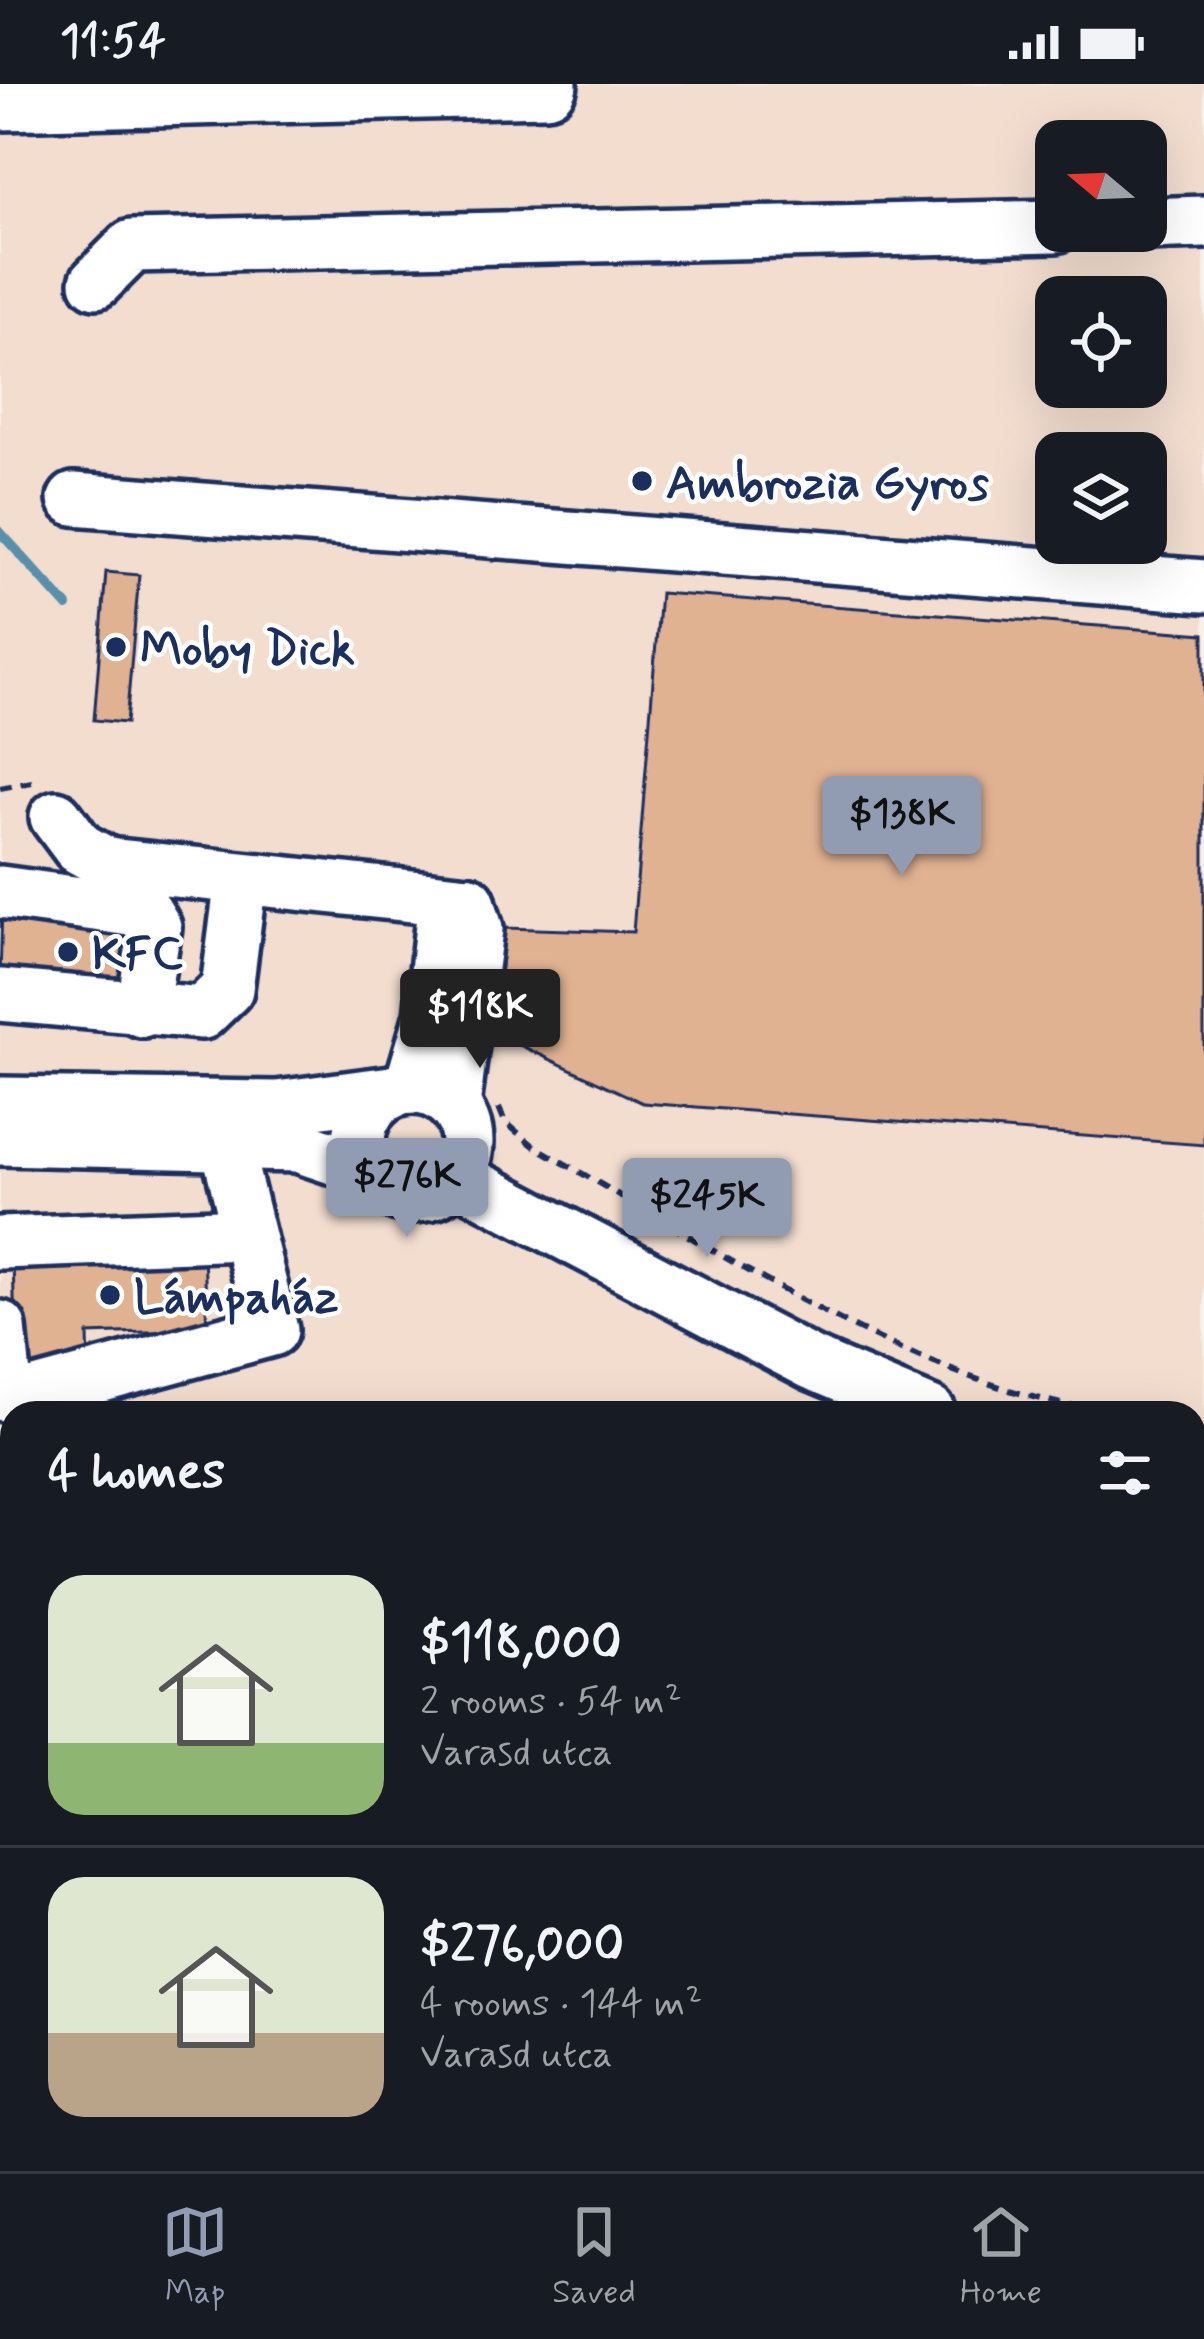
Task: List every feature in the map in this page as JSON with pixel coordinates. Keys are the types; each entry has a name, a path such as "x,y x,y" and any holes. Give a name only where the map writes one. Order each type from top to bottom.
{"main road":[{"path":"0,98 545,84"}],"street":[{"path":"1167,223 1204,222"},
{"path":"96,282 132,245 1035,226"},
{"path":"74,499 1204,586"},
{"path":"56,817 80,848 108,864 469,902 477,929 419,1096 365,1118 359,1136 366,1168"},
{"path":"0,994 142,1011 202,1013 218,1004 227,989 241,879"},
{"path":"0,892 146,913 154,927 142,1011"},
{"path":"0,1103 278,1107 419,1096 467,1141 455,1176 431,1193 413,1196 394,1193 366,1168 298,1146 0,1139"},
{"path":"0,1327 7,1396 32,1395 272,1330 226,1143"},
{"path":"455,1176 811,1363 901,1401"},
{"path":"0,1244 246,1234"}],"shaded area":[{"path":"0,84 1204,84 1204,1401 0,1401"}],"building":[{"name":"Moby Dick","path":"106,572 139,575 126,723 94,720"},
{"path":"660,593 1204,634 1204,1145 643,1103 494,1033 505,928 633,932"},
{"name":"KFC","path":"2,906 140,924 130,996 0,979"},
{"name":"Lámpaház","path":"204,1253 207,1330 88,1334 89,1370 16,1372 13,1259"}],"waterway":[{"path":"0,532 67,606"}],"place":[{"name":"Ambrozia Gyros","path":"642,481"},
{"name":"Moby Dick","path":"116,647"},
{"name":"KFC","path":"68,952"},
{"name":"Lámpaház","path":"110,1295"}]}
